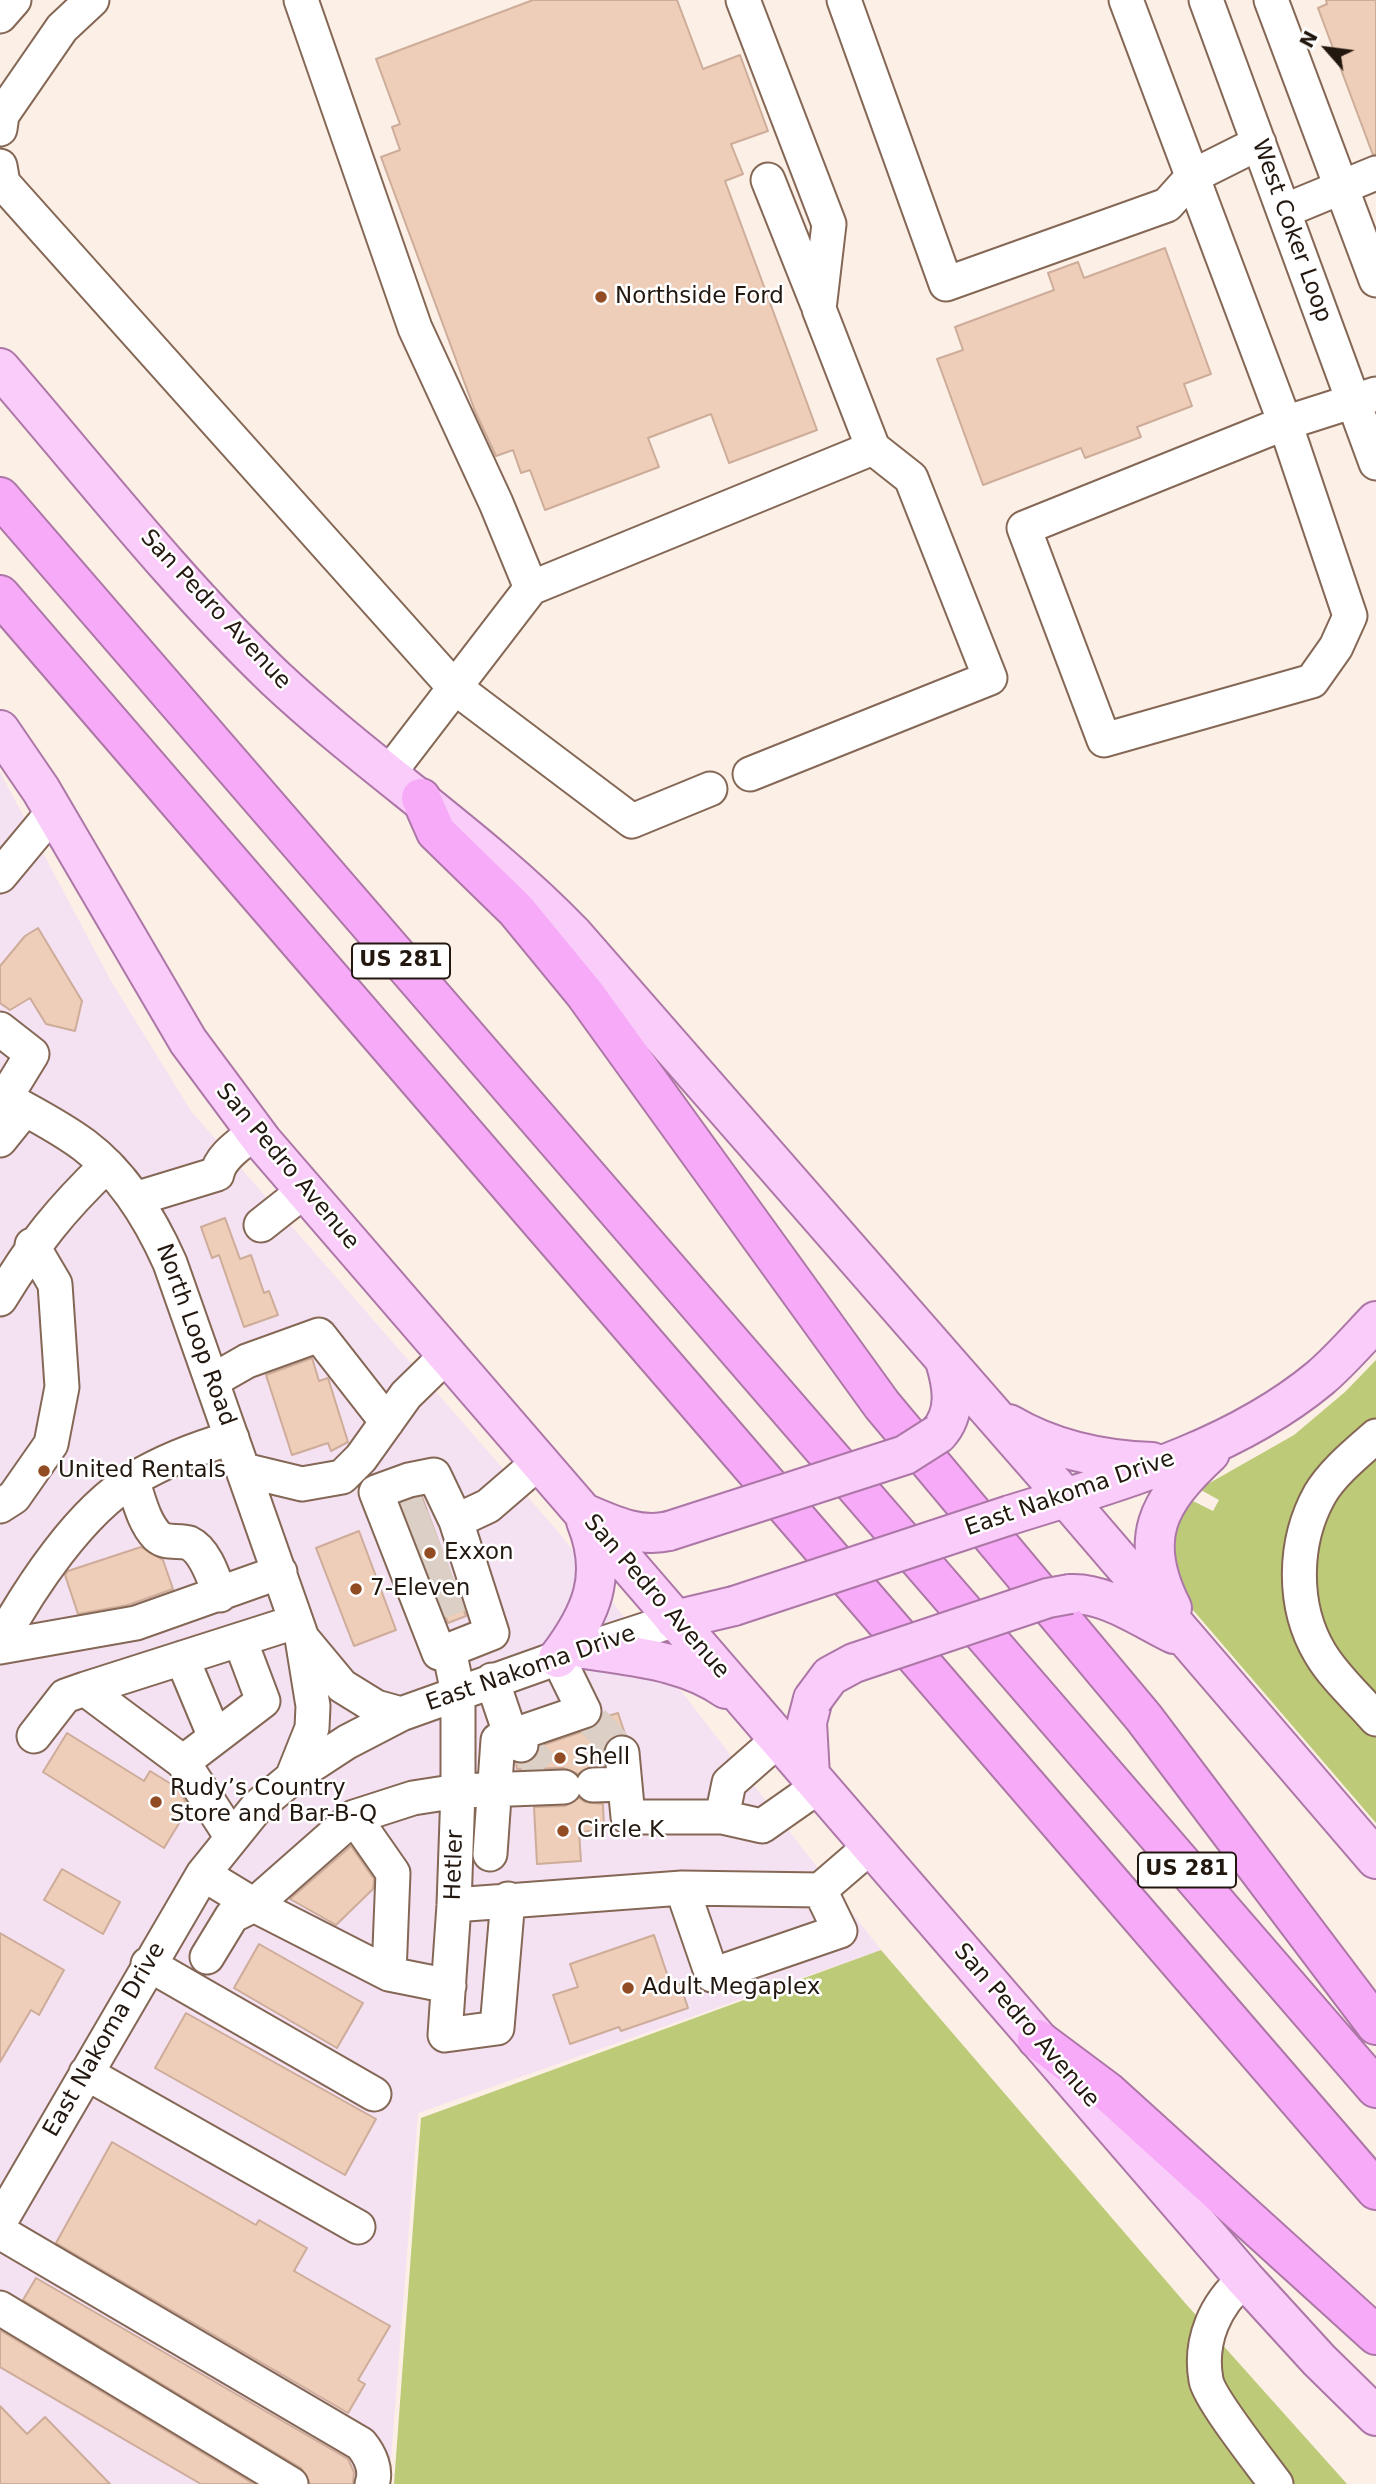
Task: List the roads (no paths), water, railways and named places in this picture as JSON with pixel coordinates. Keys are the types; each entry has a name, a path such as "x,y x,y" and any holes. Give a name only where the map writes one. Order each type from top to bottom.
{"highway":[{"name":"US 281","path":"0,497 1376,2088"},
{"name":"US 281","path":"0,595 1376,2190"},
{"path":"421,798 436,832 516,910 586,994 882,1405 1144,1718 1376,2025"},
{"path":"1037,2039 1108,2092 1376,2335"}],"main road":[{"name":"San Pedro Avenue","path":"0,368 219,620 304,704 514,876 573,934 1066,1498 1376,1859"},
{"name":"San Pedro Avenue","path":"0,730 54,811 188,1041 255,1132 1245,2279 1319,2360 1376,2416"},
{"name":"East Nakoma Drive","path":"675,1620 734,1606 1066,1498 1168,1462 1227,1437 1283,1405 1321,1377 1376,1321"},
{"path":"582,1513 629,1531 645,1534 669,1531 905,1455 938,1434 948,1420 952,1406 946,1361"},
{"path":"990,1413 1062,1448 1116,1460 1168,1462"},
{"path":"1188,1641 1158,1577 1153,1546 1155,1530 1164,1505 1179,1482 1227,1437"},
{"path":"582,1513 597,1557 596,1586 572,1653 657,1661 695,1671 749,1705"},
{"path":"815,1781 807,1722 813,1699 830,1676 854,1664 1048,1598 1081,1593 1103,1600 1188,1641"}],"street":[{"path":"0,16 14,0"},
{"path":"0,129 2,115 62,28 92,0"},
{"path":"301,0 415,328 496,503 531,588"},
{"path":"743,0 829,224 819,309"},
{"path":"844,0 946,284 1167,205 1193,176 1259,143"},
{"path":"1126,0 1285,423 1350,616 1336,648 1311,681 1104,740 1024,528 1285,423 1365,397"},
{"name":"West Coker Loop","path":"1206,0 1283,211 1365,397 1376,463"},
{"path":"1271,0 1376,280"},
{"path":"0,166 3,183 453,686 632,821 710,789"},
{"path":"1283,211 1376,173"},
{"path":"750,774 990,678 911,478 873,448 768,180"},
{"path":"389,773 453,686 531,588 873,448"},
{"path":"1,873 54,811"},
{"path":"0,1028 32,1054 10,1101 0,1140"},
{"name":"North Loop Road","path":"10,1101 84,1144 107,1165 135,1199 158,1236 170,1263 281,1572 299,1630 313,1706 312,1728 292,1778"},
{"path":"135,1199 217,1174 218,1166 226,1157 255,1132"},
{"path":"0,1299 32,1245 63,1208 107,1165"},
{"path":"261,1225 304,1191"},
{"path":"0,1506 14,1497 51,1444 62,1387 55,1283 32,1245"},
{"path":"212,1381 247,1361 318,1335 387,1422"},
{"path":"244,1470 302,1484 342,1477 362,1458 406,1395 447,1355"},
{"path":"1376,1436 1321,1493 1304,1533 1298,1570 1304,1613 1321,1654 1376,1719"},
{"path":"0,1645 27,1593 86,1521 132,1480 188,1451 232,1438"},
{"path":"432,1551 539,1462"},
{"path":"132,1480 146,1521 159,1538 172,1543 187,1542 193,1547 208,1566 220,1595"},
{"path":"432,1551 492,1633 439,1653 432,1551"},
{"path":"0,1645 136,1623 281,1572"},
{"name":"East Nakoma Drive","path":"0,2222 148,1964 203,1874 230,1836 257,1807 292,1778 365,1731 401,1714 492,1680 675,1620"},
{"path":"34,1736 65,1696 240,1640 299,1630"},
{"name":"North Loop Road","path":"299,1630 342,1686 376,1706 401,1714"},
{"path":"183,1762 263,1701 240,1640"},
{"name":"Hetler","path":"449,1650 458,1693 458,1791 445,2035 497,2028 508,1899"},
{"path":"490,1854 498,1740 516,1740 588,1716 572,1653"},
{"path":"182,1658 215,1737"},
{"path":"492,1680 516,1740"},
{"path":"85,1689 183,1762 230,1836"},
{"path":"722,1817 729,1783 779,1739"},
{"path":"613,1774 628,1817 722,1817 762,1826 815,1781"},
{"path":"207,1956 232,1916 254,1905 354,1817 413,1798 458,1791 564,1787 552,1776"},
{"path":"354,1817 393,1873 388,1974"},
{"path":"454,1905 682,1888 820,1890 871,1846"},
{"path":"203,1874 254,1905 388,1974 449,1986"},
{"path":"682,1888 712,1975 840,1931 820,1890"},
{"path":"148,1964 374,2094"},
{"path":"86,2073 358,2227"},
{"path":"0,2232 361,2444 371,2456 375,2480 372,2484"},
{"path":"1245,2279 1233,2289 1208,2328 1206,2382 1276,2484"},
{"path":"0,2308 291,2484"}],"tunnel":[{"path":"400,1512 424,1503"},
{"path":"409,1534 433,1525"},
{"path":"418,1558 442,1548"},
{"path":"426,1580 451,1571"},
{"path":"436,1603 460,1595"},
{"path":"593,1721 622,1753"},
{"path":"521,1745 552,1776"}],"place":[{"name":"Northside Ford","path":"601,297"},
{"name":"United Rentals","path":"44,1471"},
{"name":"Exxon","path":"430,1553"},
{"name":"7-Eleven","path":"356,1589"},
{"name":"Shell","path":"560,1758"},
{"name":"Rudy’s Country Store and Bar-B-Q","path":"156,1802"},
{"name":"Circle K","path":"563,1831"},
{"name":"Adult Megaplex","path":"628,1988"}]}
